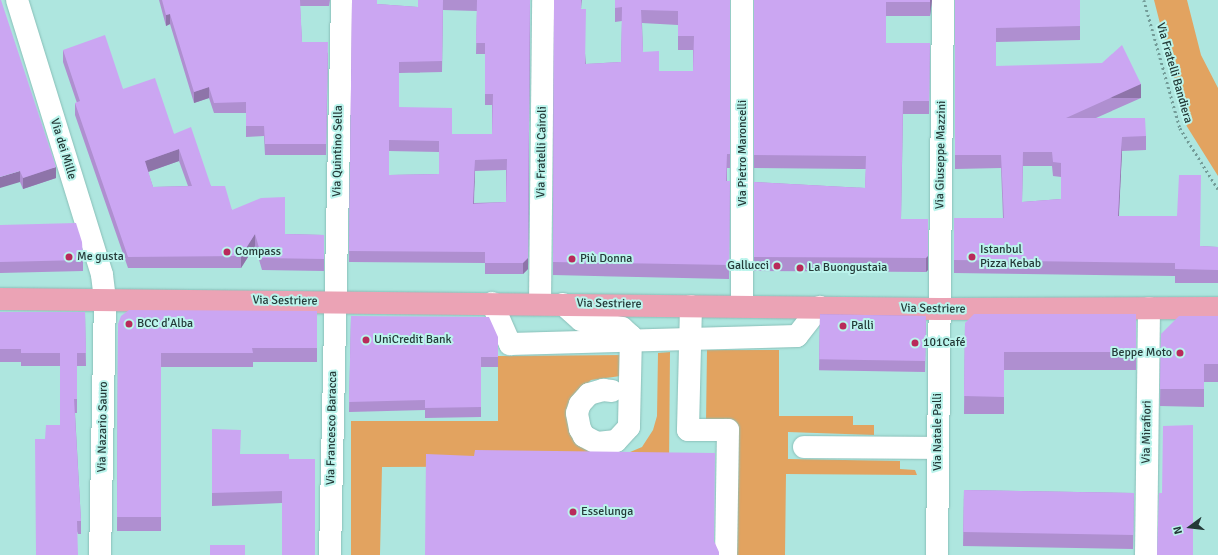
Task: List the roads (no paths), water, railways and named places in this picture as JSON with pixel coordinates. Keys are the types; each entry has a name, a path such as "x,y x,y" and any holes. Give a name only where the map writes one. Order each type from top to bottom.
{"main road":[{"name":"Via Sestriere","path":"0,299 105,298 938,309 1218,308"}],"street":[{"name":"Via dei Mille","path":"17,0 96,253 105,298"},
{"name":"Via Quintino Sella","path":"334,302 342,0"},
{"name":"Via Fratelli Cairoli","path":"540,303 543,0"},
{"name":"Via Pietro Maroncelli","path":"742,0 742,306"},
{"name":"Via Giuseppe Mazzini","path":"938,309 943,0"},
{"name":"Via Nazario Sauro","path":"100,555 105,298"},
{"name":"Via Francesco Baracca","path":"330,555 334,302"},
{"path":"492,303 510,344 797,336 820,307"},
{"path":"563,304 581,320 622,328 631,336 629,427 616,441 597,443 580,430 577,413 580,404 589,394 603,390 612,391"},
{"path":"692,306 688,430 728,430 726,555"},
{"name":"Via Mirafiori","path":"1146,555 1149,308"},
{"name":"Via Natale Palli","path":"937,555 938,309"},
{"path":"804,447 938,448"}],"place":[{"name":"Compass","path":"227,252"},
{"name":"Me gusta","path":"69,257"},
{"name":"Istanbul Pizza Kebab","path":"972,257"},
{"name":"Più Donna","path":"572,259"},
{"name":"Gallucci","path":"777,266"},
{"name":"La Buongustaia","path":"800,268"},
{"name":"BCC d'Alba","path":"129,324"},
{"name":"Palli","path":"843,326"},
{"name":"UniCredit Bank","path":"366,340"},
{"name":"101Café","path":"915,343"},
{"name":"Beppe Moto","path":"1180,353"},
{"name":"Esselunga","path":"573,512"}]}
